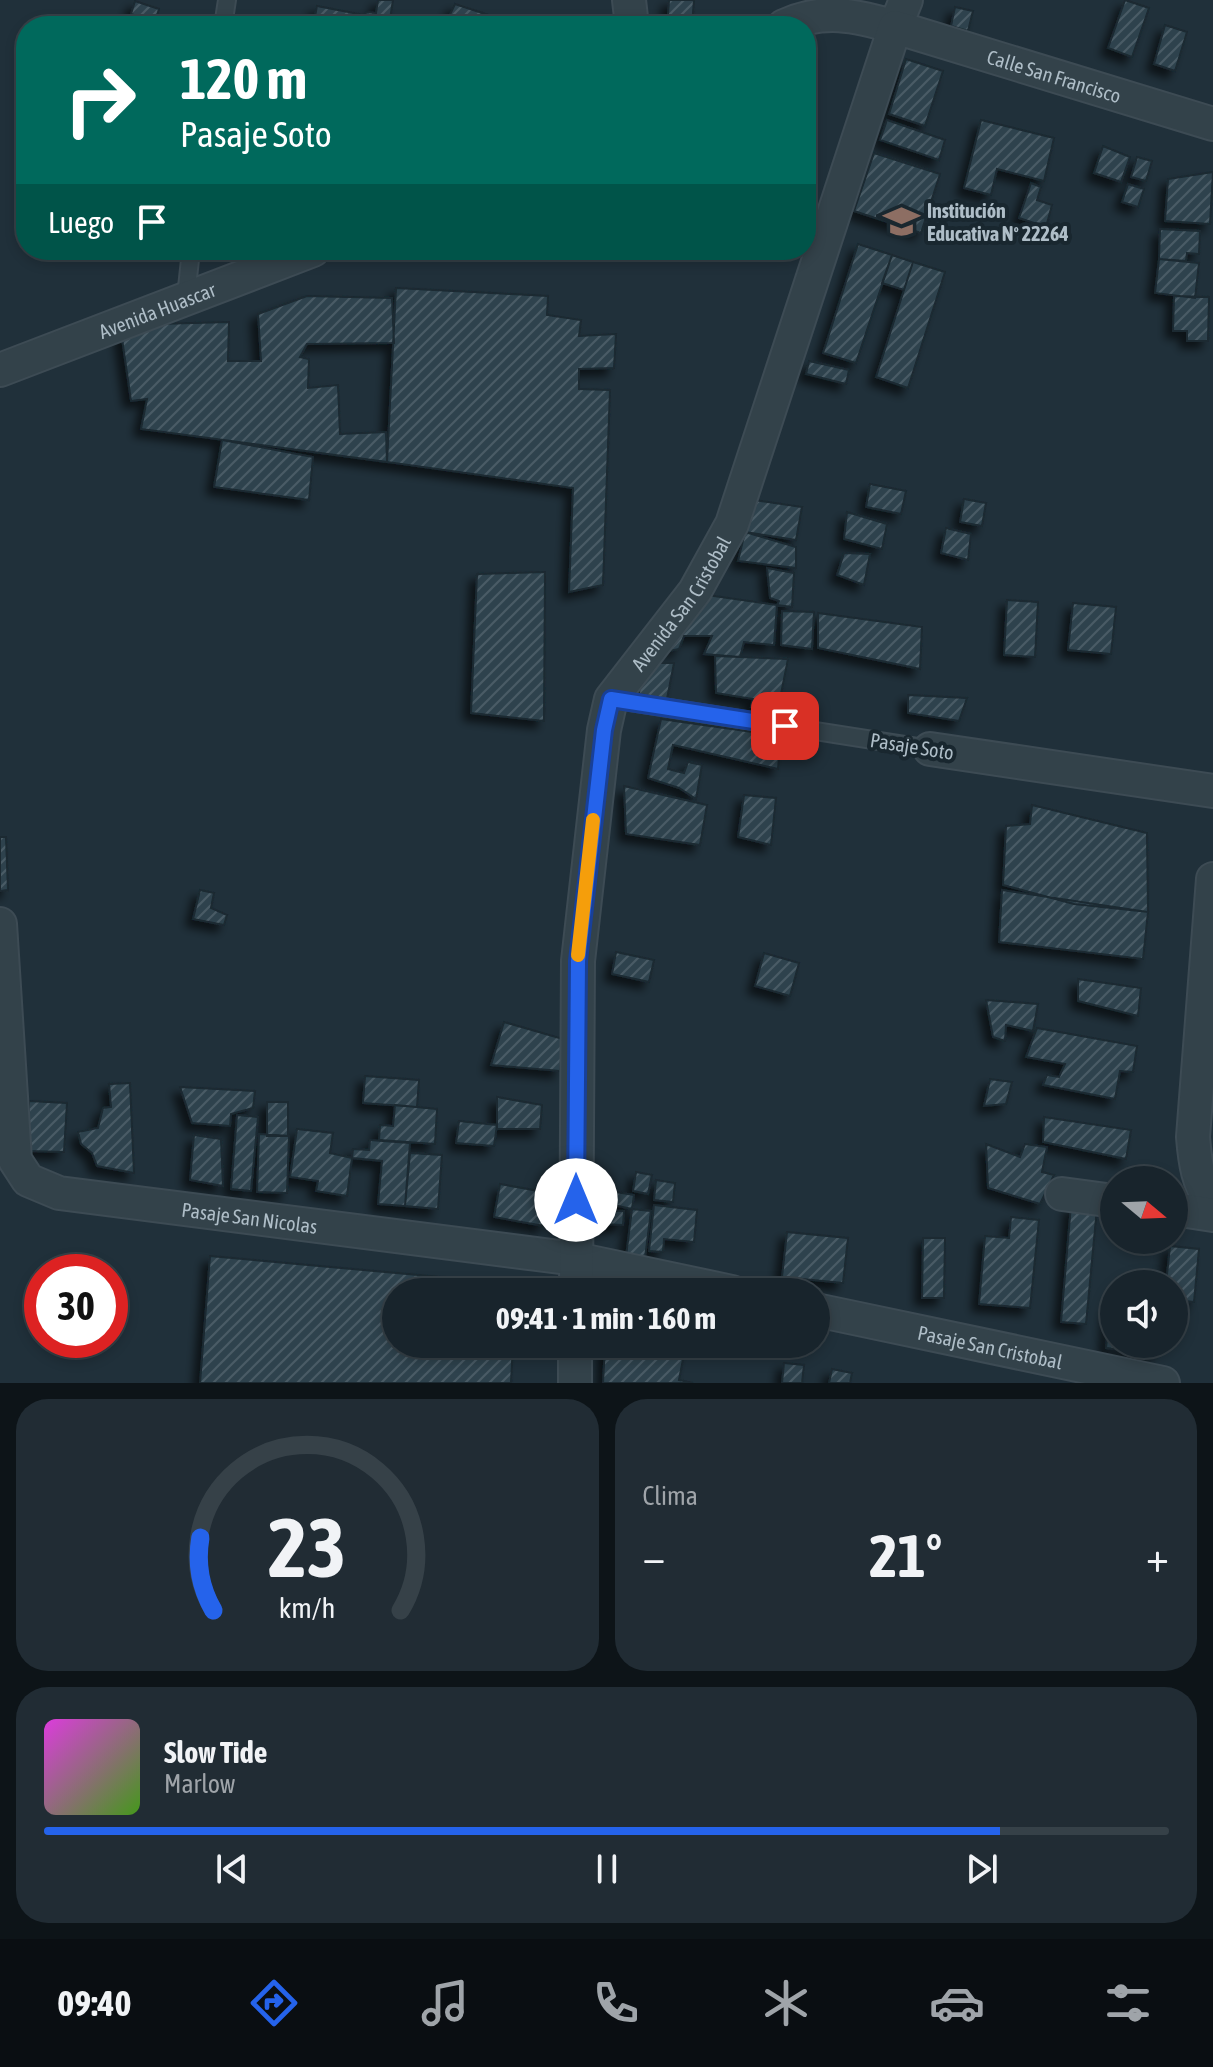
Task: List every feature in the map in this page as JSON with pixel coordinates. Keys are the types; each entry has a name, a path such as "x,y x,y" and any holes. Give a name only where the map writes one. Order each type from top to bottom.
{"street":[{"path":"812,16 831,12 901,13"},
{"name":"Calle San Francisco","path":"901,13 1213,124"},
{"name":"Avenida San Cristobal","path":"576,1278 578,961 604,730 611,699 695,591 732,524 901,13"},
{"name":"Avenida Huascar","path":"0,370 286,260"},
{"name":"Pasaje Soto","path":"930,749 1213,791"},
{"path":"1213,879 1193,1137 1196,1169 1204,1193 1213,1205"},
{"name":"Pasaje San Nicolas","path":"0,924 4,1080 15,1160 28,1180 59,1193 576,1259"},
{"path":"1062,1194 1100,1199"},
{"path":"1188,1211 1213,1215"},
{"path":"576,1259 666,1278"},
{"name":"Pasaje San Cristobal","path":"830,1313 1163,1383"},
{"path":"575,1358 575,1383"}],"lane":[{"path":"186,297 190,260"},
{"name":"Pasaje Soto","path":"611,699 930,749"}],"building":[{"path":"378,0 393,0 391,16 365,16 366,12 376,13"},
{"path":"669,0 694,0 693,16 668,16"},
{"path":"1125,0 1149,8 1132,57 1108,48"},
{"path":"135,1 159,9 157,16 131,14"},
{"path":"455,4 492,16 449,16"},
{"path":"317,6 359,14 359,16 315,16"},
{"path":"955,7 973,11 968,31 951,26"},
{"path":"1165,25 1187,32 1175,71 1154,64"},
{"path":"906,59 943,71 925,126 889,114"},
{"path":"887,120 945,140 939,160 880,140"},
{"path":"981,120 1054,138 1044,181 997,169 991,195 964,188"},
{"path":"1103,146 1130,157 1121,182 1094,173"},
{"path":"874,153 940,174 921,233 854,211"},
{"path":"1137,157 1152,161 1146,181 1131,177"},
{"path":"1213,172 1210,224 1165,221 1168,179"},
{"path":"1031,183 1041,187 1037,200 1052,205 1046,227 1019,218"},
{"path":"1128,184 1144,189 1138,207 1122,202"},
{"path":"1160,229 1200,231 1199,254 1187,253 1186,261 1159,259"},
{"path":"858,244 892,255 856,363 823,353"},
{"path":"892,255 913,262 904,290 882,283"},
{"path":"1159,259 1199,263 1195,298 1155,293"},
{"path":"913,262 945,272 908,388 876,377"},
{"path":"396,288 548,296 547,315 581,320 579,336 616,334 614,368 579,369 579,389 610,390 603,585 569,592 573,488 387,462"},
{"path":"307,296 392,298 394,343 307,344 300,357 309,359 308,388 338,385 340,434 386,432 387,462 141,429 147,399 131,401 120,325 229,322 228,361 261,361 258,314"},
{"path":"1174,296 1209,297 1208,341 1187,341 1187,331 1173,331"},
{"path":"809,361 849,370 846,384 806,374"},
{"path":"222,440 313,457 309,500 214,487"},
{"path":"870,484 906,491 901,514 866,507"},
{"path":"964,499 986,503 982,526 960,522"},
{"path":"754,500 802,507 796,540 745,532"},
{"path":"847,512 887,524 882,549 844,539"},
{"path":"946,528 971,534 968,560 941,553"},
{"path":"745,532 796,547 796,568 738,561"},
{"path":"844,553 870,554 864,585 837,575"},
{"path":"767,568 794,573 792,607 777,605 779,601 770,598"},
{"path":"545,572 544,721 471,713 477,574"},
{"path":"700,594 777,605 774,645 744,642 740,657 704,654 712,636 684,636 679,649 669,651"},
{"path":"1007,600 1038,602 1035,657 1004,655"},
{"path":"1073,603 1116,607 1111,654 1068,650"},
{"path":"782,611 814,612 812,649 781,645"},
{"path":"818,613 922,627 920,669 818,648"},
{"path":"715,656 788,659 777,714 751,707 753,699 716,693"},
{"path":"641,663 674,663 667,699 639,694"},
{"path":"908,695 967,698 959,721 908,713"},
{"path":"661,719 781,736 778,769 673,745 668,769 684,773 688,762 702,765 696,799 679,788 648,778"},
{"path":"624,786 707,805 700,845 626,834"},
{"path":"744,795 776,798 771,845 738,837"},
{"path":"1032,805 1147,833 1148,912 1074,904 1003,885 1006,826 1030,824"},
{"path":"0,837 6,837 8,890 0,891"},
{"path":"200,890 214,893 211,908 227,915 224,925 193,919"},
{"path":"1002,890 1148,912 1143,959 999,942"},
{"path":"616,952 654,960 649,982 612,974"},
{"path":"764,953 799,963 790,996 755,986"},
{"path":"1078,979 1141,988 1138,1016 1078,1001"},
{"path":"986,1000 1038,1004 1033,1031 1006,1025 1005,1041 993,1037"},
{"path":"504,1022 563,1039 560,1071 491,1065"},
{"path":"1037,1028 1137,1046 1133,1072 1120,1071 1115,1099 1043,1085 1047,1075 1059,1077 1065,1064 1026,1057"},
{"path":"365,1076 419,1080 417,1107 363,1103"},
{"path":"990,1079 1012,1082 1006,1104 984,1106"},
{"path":"130,1083 134,1173 97,1166 92,1153 81,1144 78,1132 98,1128 103,1108 111,1107 109,1084"},
{"path":"180,1087 255,1091 253,1108 231,1114 230,1126 192,1123"},
{"path":"497,1097 542,1105 540,1129 497,1129"},
{"path":"29,1101 67,1103 64,1152 27,1151"},
{"path":"267,1102 288,1102 288,1136 267,1136"},
{"path":"395,1105 437,1109 435,1144 379,1140 380,1125 393,1126"},
{"path":"237,1115 258,1117 251,1191 231,1189"},
{"path":"1044,1117 1131,1130 1126,1159 1043,1142"},
{"path":"459,1121 497,1125 494,1146 456,1143"},
{"path":"297,1129 333,1133 330,1153 352,1158 347,1196 316,1191 318,1181 290,1177"},
{"path":"259,1134 289,1136 287,1193 257,1192"},
{"path":"194,1135 221,1139 223,1186 190,1180"},
{"path":"370,1140 410,1143 405,1206 378,1204 382,1161 352,1158 353,1149 369,1150"},
{"path":"986,1144 1020,1157 1025,1144 1047,1147 1042,1172 1054,1175 1040,1204 988,1188"},
{"path":"410,1153 442,1155 438,1209 405,1206"},
{"path":"636,1172 652,1175 648,1194 633,1191"},
{"path":"656,1180 675,1183 673,1202 654,1200"},
{"path":"500,1184 550,1193 544,1226 494,1217"},
{"path":"616,1192 634,1195 632,1209 613,1205"},
{"path":"654,1205 697,1210 694,1242 664,1239 663,1252 649,1251"},
{"path":"1071,1205 1097,1208 1086,1324 1061,1322"},
{"path":"632,1209 651,1211 645,1258 626,1256"},
{"path":"601,1210 624,1211 623,1225 600,1224"},
{"path":"1011,1217 1039,1220 1030,1308 979,1304 985,1236 1009,1238"},
{"path":"787,1232 848,1238 843,1283 830,1282 830,1278 782,1277"},
{"path":"923,1238 945,1238 944,1298 922,1298"},
{"path":"1188,1248 1199,1249 1194,1302 1188,1301 1188,1270 1167,1270 1169,1254 1188,1254"},
{"path":"210,1256 451,1278 382,1278 382,1358 512,1358 511,1383 200,1383"},
{"path":"586,1268 608,1272 607,1278 586,1278"},
{"path":"604,1358 683,1358 679,1380 693,1383 603,1383"},
{"path":"784,1363 804,1365 802,1383 782,1383"},
{"path":"832,1369 852,1373 850,1383 829,1383"}],"slow traffic":[{"path":"578,955 593,820"}],"place":[{"name":"Institución Educativa Nº 22264","path":"901,221"}],"route":[{"path":"576,1200 578,961 604,730 611,699 785,726"}]}
